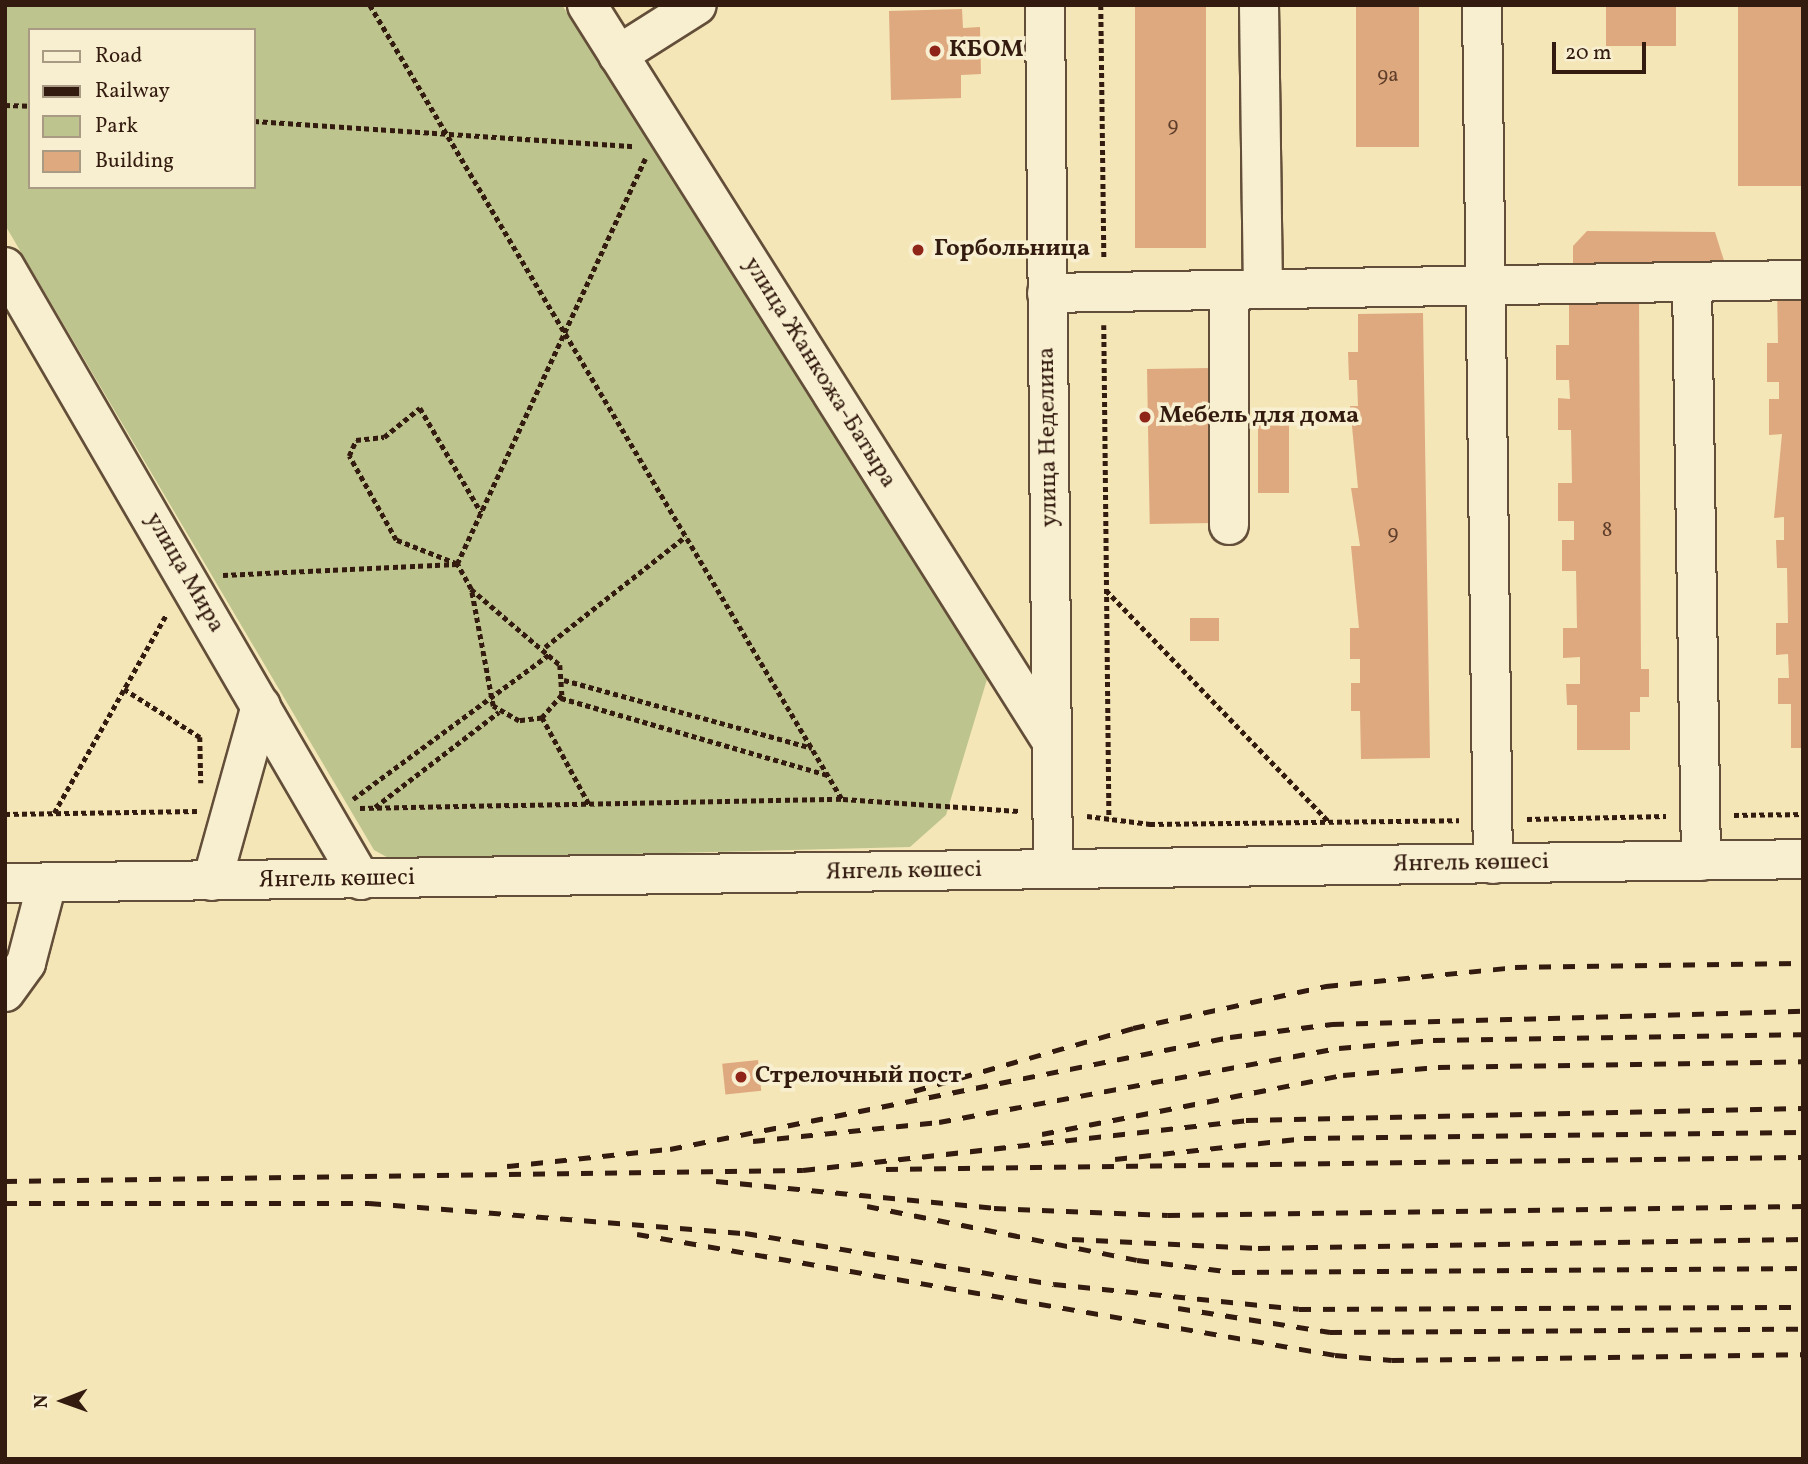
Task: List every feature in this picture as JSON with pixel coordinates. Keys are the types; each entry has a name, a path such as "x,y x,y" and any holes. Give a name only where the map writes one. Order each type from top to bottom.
{"street":[{"name":"улица Жанкожа-Батыра","path":"587,5 1052,742"},
{"path":"618,55 697,5"},
{"name":"улица Неделина","path":"1045,5 1053,869"},
{"path":"1229,525 1246,290 1259,5"},
{"path":"1482,5 1488,286 1493,863"},
{"name":"улица Мира","path":"5,267 261,706 331,808 361,880"},
{"path":"1048,293 1803,280"},
{"path":"1692,282 1701,861"},
{"path":"212,881 217,810 261,706"},
{"name":"Янгель көшесі","path":"5,883 1803,859"},
{"path":"5,992 26,963 47,883"}],"path":[{"path":"370,5 843,799"},
{"path":"1101,5 1109,818"},
{"path":"5,105 28,106"},
{"path":"256,121 650,147 457,564"},
{"path":"471,589 551,653 564,680 561,698 542,717 519,721 499,712 488,697 471,589 457,564 396,540 349,456 356,440 384,437 420,408 481,512"},
{"path":"544,648 686,536"},
{"path":"54,813 187,577 457,564"},
{"path":"1107,590 1328,822"},
{"path":"331,808 551,653"},
{"path":"564,680 812,748"},
{"path":"5,814 217,810 200,737 124,689"},
{"path":"561,698 828,775"},
{"path":"375,807 499,712"},
{"path":"542,717 589,804"},
{"path":"331,808 843,799 1109,818 1150,824 1803,814"}],"green space":[{"path":"5,5 562,5 988,676 946,815 910,847 392,860 374,850 5,225"}],"building":[{"path":"1135,5 1206,5 1206,248 1135,248"},
{"path":"1356,5 1419,5 1419,147 1356,147"},
{"path":"1606,5 1676,5 1676,46 1606,46"},
{"path":"1738,5 1801,5 1801,186 1738,186"},
{"name":"КБОМ","path":"962,9 963,28 980,27 981,74 961,75 961,98 891,100 889,11"},
{"path":"1587,231 1715,232 1726,267 1573,267 1573,246"},
{"path":"1803,287 1803,748 1791,748 1791,704 1778,704 1778,678 1789,678 1788,654 1776,655 1776,623 1788,623 1787,568 1777,568 1776,540 1784,540 1784,517 1774,518 1782,434 1769,435 1769,399 1779,399 1779,382 1767,382 1767,343 1778,343 1777,288"},
{"path":"1639,294 1641,669 1649,669 1649,697 1640,697 1640,712 1630,712 1630,750 1577,750 1577,705 1567,705 1566,684 1580,684 1580,657 1563,658 1563,628 1577,628 1576,571 1562,571 1562,540 1574,540 1574,521 1558,521 1558,483 1572,483 1571,430 1558,430 1558,398 1570,399 1569,380 1556,380 1556,345 1569,345 1569,295"},
{"path":"1423,313 1430,758 1361,759 1360,711 1351,711 1351,683 1360,683 1360,659 1350,659 1350,628 1359,628 1351,546 1360,546 1351,488 1358,488 1350,406 1358,406 1357,380 1349,380 1348,352 1358,352 1358,314"},
{"path":"1210,368 1213,523 1150,524 1147,369"},
{"path":"1258,422 1289,422 1289,493 1258,493"},
{"path":"1190,618 1219,618 1219,641 1190,641"},
{"name":"Стрелочный пост","path":"758,1060 761,1091 725,1095 722,1064"}],"railway":[{"path":"914,1091 1133,1028 1326,986 1515,967 1803,963"},
{"path":"507,1166 670,1149 1230,1037 1332,1024 1803,1011"},
{"path":"753,1141 939,1122 1339,1048 1433,1040 1803,1034"},
{"path":"1042,1134 1343,1075 1438,1067 1803,1061"},
{"path":"5,1181 803,1170 1246,1120 1803,1108"},
{"path":"1115,1159 1304,1138 1803,1132"},
{"path":"886,1169 1803,1157"},
{"path":"716,1181 994,1208 1168,1215 1803,1206"},
{"path":"5,1203 369,1203 745,1233 1054,1284 1299,1309 1803,1307"},
{"path":"867,1206 1137,1260 1233,1272 1803,1268"},
{"path":"637,1234 1335,1355 1392,1360 1803,1354"},
{"path":"1072,1239 1258,1248 1803,1239"},
{"path":"1178,1308 1330,1332 1803,1329"}],"place":[{"name":"КБОМ","path":"935,51"},
{"name":"Горбольница","path":"918,250"},
{"name":"Мебель для дома","path":"1145,417"},
{"name":"Стрелочный пост","path":"741,1077"}]}
